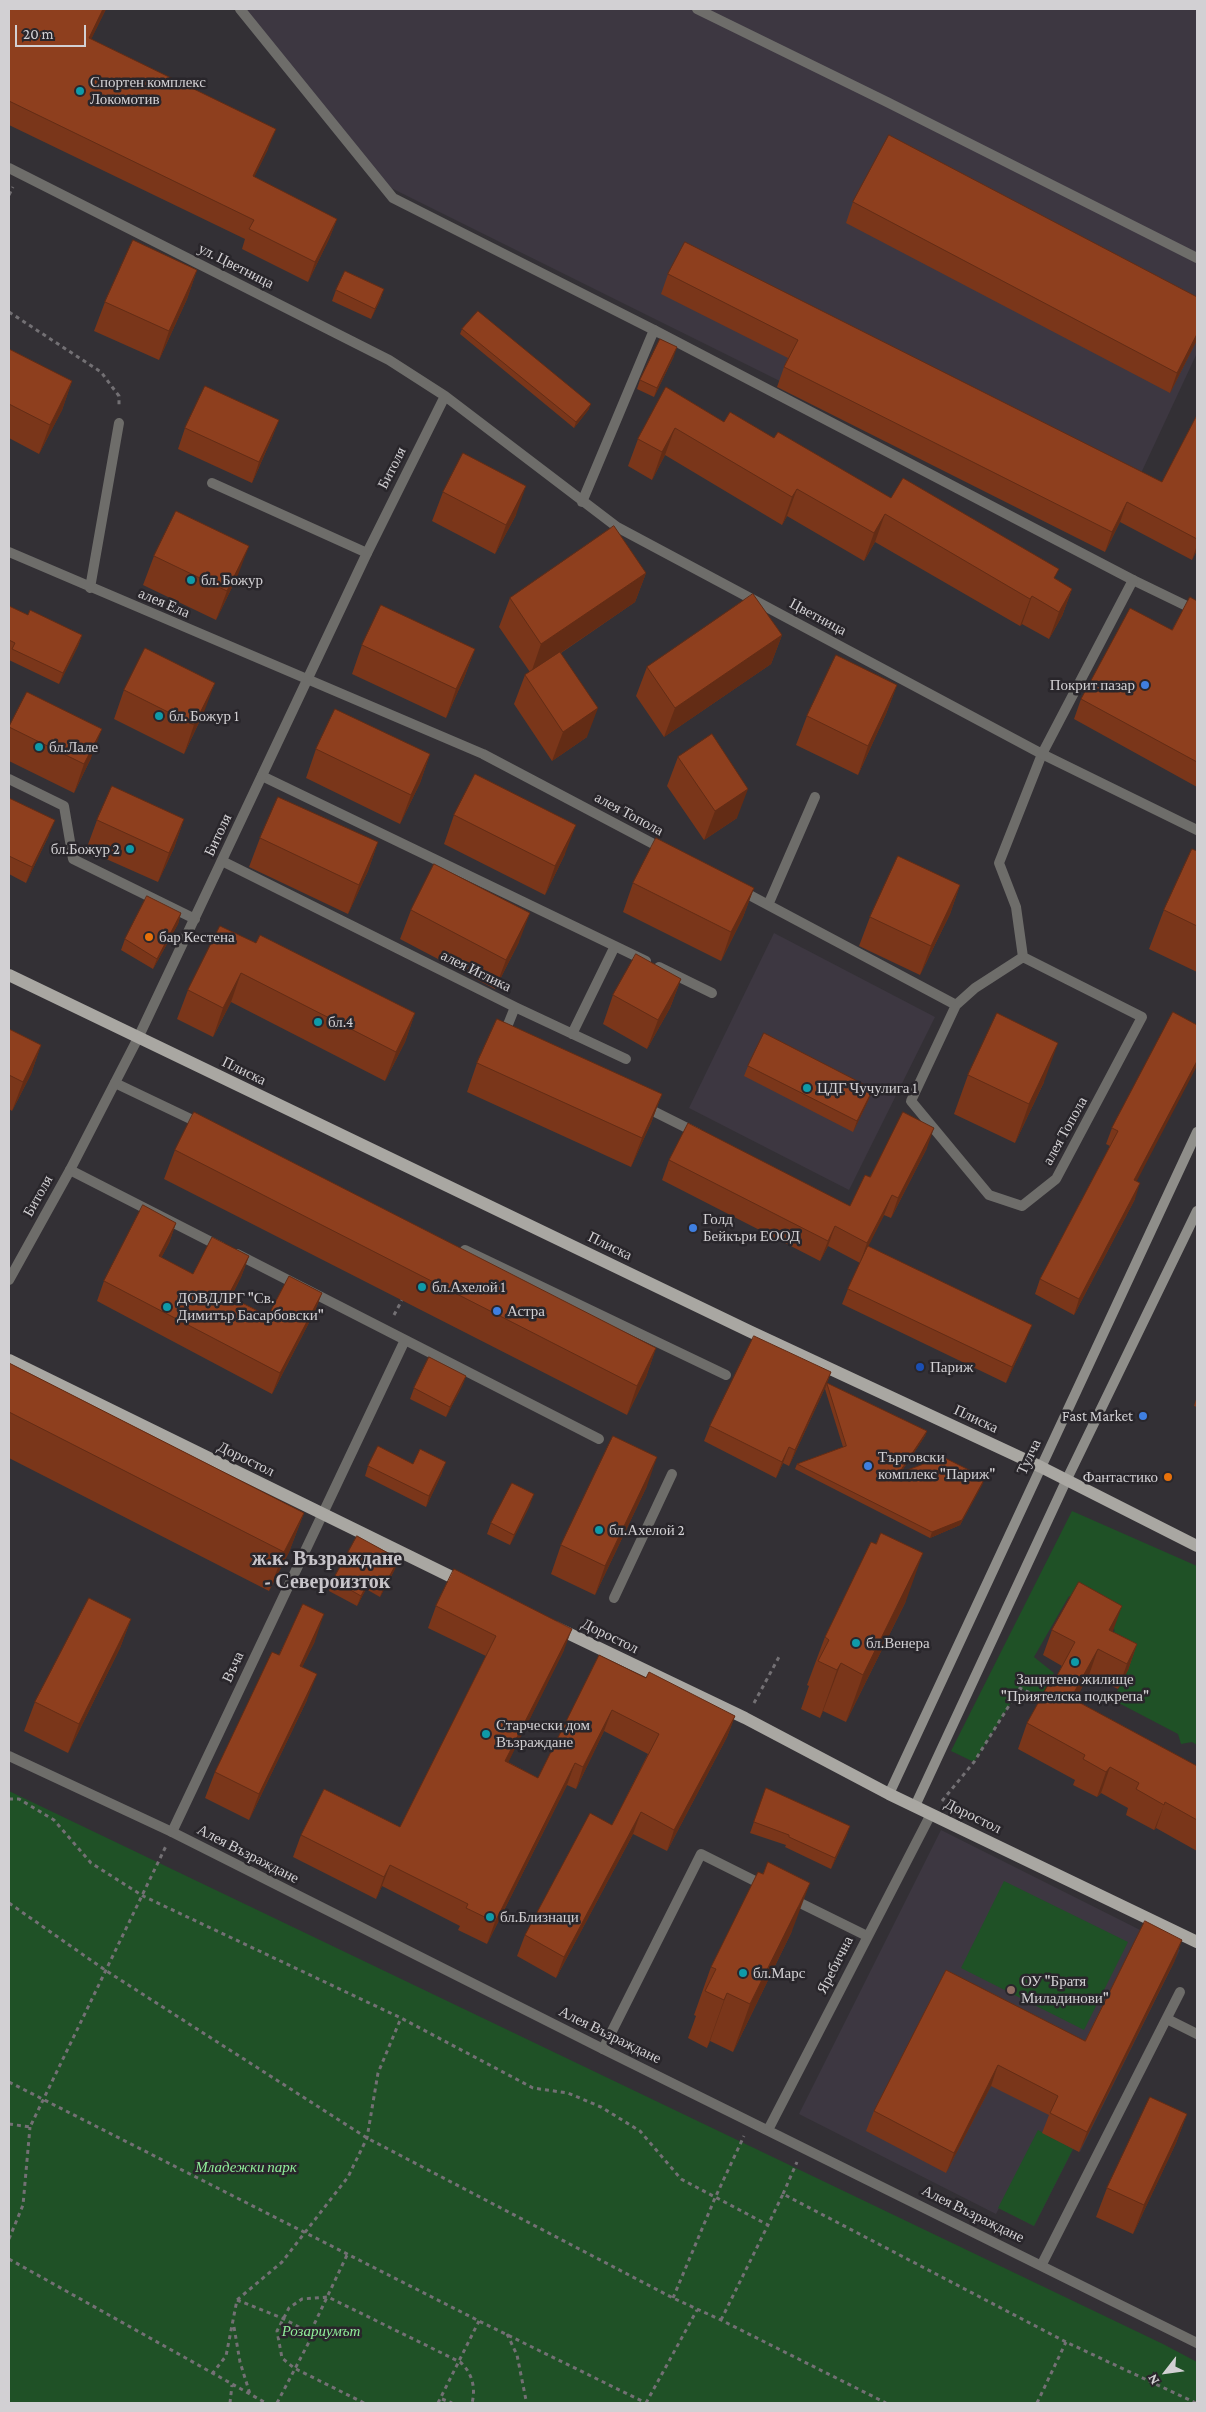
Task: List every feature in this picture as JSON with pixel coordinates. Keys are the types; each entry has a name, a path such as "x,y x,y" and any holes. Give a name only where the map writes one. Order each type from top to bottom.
{"main road":[{"name":"Плиска","path":"9,974 138,1038 740,1327 1041,1467 1197,1546"},
{"name":"Тулча","path":"889,1794 1197,1132"},
{"path":"915,1806 1066,1481 1197,1211"},
{"name":"Доростол","path":"9,1360 480,1591"},
{"name":"Доростол","path":"542,1620 745,1718 889,1794 1197,1942"}],"street":[{"path":"240,9 393,198 654,330 1133,580 1197,611"},
{"path":"697,9 706,10 1197,258"},
{"name":"ул. Цветница","path":"9,168 389,360 446,396"},
{"path":"582,502 654,330"},
{"name":"Цветница","path":"446,396 582,502 618,527 1042,754 1197,830"},
{"name":"Битоля","path":"9,1280 70,1170 138,1038 366,553 446,396"},
{"path":"90,588 119,423"},
{"path":"212,483 366,553"},
{"name":"алея Ела","path":"9,552 306,681"},
{"path":"1023,957 1016,907 1000,863 1042,754 1133,580"},
{"name":"алея Топола","path":"306,681 482,754 673,855"},
{"path":"262,776 712,993"},
{"path":"9,779 64,806 73,859 195,919"},
{"path":"768,905 815,797"},
{"name":"алея Иглика","path":"222,861 515,1007 502,1041 511,1045"},
{"path":"734,887 956,1005"},
{"path":"572,1034 616,946"},
{"name":"алея Топола","path":"1023,957 1142,1017 1056,1178 1022,1206 989,1195 911,1101 956,1005 975,988 1023,957"},
{"path":"515,1007 626,1059"},
{"path":"115,1083 213,1130"},
{"path":"633,1102 703,1136"},
{"path":"70,1170 599,1439"},
{"path":"453,1244 726,1375"},
{"name":"Въча","path":"172,1832 405,1340"},
{"path":"614,1598 672,1474"},
{"name":"Алея Възраждане","path":"9,1756 172,1832 603,2049 1042,2264 1197,2343"},
{"name":"Яребична","path":"768,2130 931,1814"},
{"path":"603,2049 701,1854 867,1936"},
{"path":"1042,2264 1180,1992"},
{"path":"1167,2019 1197,2034"}],"path":[{"path":"9,312 101,372 119,396 119,423"},
{"path":"745,1718 779,1657"},
{"path":"931,1814 974,1762 1020,1688 1049,1702"},
{"path":"9,1799 19,1799 54,1820 91,1863 143,1896 401,2018 533,2088 568,2093 601,2107 640,2131 681,2179 768,2225"},
{"path":"9,2239 23,2205 30,2126 143,1896 172,1832"},
{"path":"9,1903 105,1970 367,2138 673,2298 886,2403"},
{"path":"212,2374 226,2356 234,2325 237,2300 282,2262 348,2177 367,2138 378,2073 401,2018"},
{"path":"9,2082 479,2321 646,2403 697,2310"},
{"path":"673,2298 715,2198 751,2122"},
{"path":"9,2124 30,2126"},
{"path":"721,2320 783,2194 803,2148"},
{"path":"783,2194 1066,2342 1196,2403"},
{"path":"277,2403 309,2342 310,2334 348,2253"},
{"path":"9,2259 266,2403"},
{"path":"364,2403 294,2368 282,2358 277,2331 282,2318 289,2308 302,2299 328,2298 460,2362 467,2368 472,2379 474,2394 472,2403"},
{"path":"237,2300 282,2318 310,2334"},
{"path":"438,2403 442,2399 479,2321"},
{"path":"234,2325 240,2362 250,2395"},
{"path":"506,2334 516,2355 526,2400 525,2403"},
{"path":"1037,2403 1066,2342"},
{"path":"230,2403 232,2385"},
{"path":"442,2399 452,2403"}],"shaded area":[{"path":"241,9 1197,9 1197,353 1108,544 375,180"},
{"path":"774,933 935,1017 849,1190 689,1108"},
{"name":"ОУ \"Братя Миладинови\"","path":"941,1830 1180,1950 1080,2152 1073,2149 1034,2226 999,2208 996,2214 799,2114"}],"green space":[{"path":"1072,1511 1197,1566 1197,1745 1192,1742 1181,1744 1178,1734 1113,1700 1128,1669 1100,1655 1115,1630 1069,1596 1034,1657 1054,1673 1040,1698 1020,1688 974,1762 951,1751"},
{"name":"Младежки парк","path":"9,1791 1163,2344 1197,2362 1197,2403 9,2403"},
{"path":"1004,1881 1128,1942 1084,2030 961,1968"},
{"path":"1038,2130 1073,2149 1034,2226 998,2208"}],"building":[{"name":"Спортен комплекс Локомотив","path":"9,9 103,9 89,38 276,129 253,176 337,219 315,262 249,229 254,220 9,101"},
{"path":"889,135 1197,297 1197,334 1177,373 853,202"},
{"path":"133,240 197,270 169,331 105,302"},
{"path":"685,242 1162,482 1197,415 1197,539 1127,502 1112,532 784,367 798,340 668,274"},
{"path":"345,271 384,289 375,309 336,290"},
{"path":"478,311 591,404 576,422 462,329"},
{"path":"660,339 677,347 657,388 640,380"},
{"path":"9,349 72,381 50,425 9,404"},
{"path":"205,386 279,420 259,462 185,428"},
{"path":"666,387 724,422 730,412 774,438 778,432 891,498 903,478 1059,569 1054,578 1072,589 1059,612 1032,596 1030,599 885,514 874,533 797,489 792,497 675,428 662,452 638,439"},
{"path":"463,453 526,486 506,525 443,492"},
{"path":"176,511 249,546 227,591 154,556"},
{"path":"614,526 646,573 541,644 510,598"},
{"path":"753,594 782,635 675,708 647,667"},
{"name":"Покрит пазар","path":"1190,597 1197,601 1197,762 1081,699 1130,608 1172,630"},
{"path":"381,605 475,649 456,689 362,645"},
{"path":"9,606 28,615 30,610 82,635 63,673 12,649 15,643 9,640"},
{"path":"145,648 215,683 194,725 124,690"},
{"path":"560,652 598,708 563,732 525,675"},
{"path":"836,655 897,685 868,746 807,716"},
{"path":"27,692 102,729 84,764 9,727"},
{"path":"335,709 430,754 411,795 316,749"},
{"path":"712,734 748,789 715,811 678,757"},
{"path":"475,774 576,825 555,866 454,815"},
{"path":"112,786 184,819 169,853 97,820"},
{"path":"278,797 378,842 359,885 260,838"},
{"path":"9,798 55,820 32,867 9,856"},
{"path":"656,838 754,888 731,932 633,883"},
{"path":"1192,849 1197,851 1197,926 1164,910"},
{"path":"898,856 960,885 931,946 870,917"},
{"path":"434,864 530,913 506,960 411,910"},
{"name":"бар Кестена","path":"147,896 181,913 157,959 125,939"},
{"path":"220,926 256,943 260,935 415,1013 396,1052 241,973 223,1008 188,990"},
{"path":"636,954 681,979 658,1020 613,995"},
{"path":"1173,1012 1197,1025 1197,1061 1134,1180 1140,1183 1079,1299 1040,1279 1118,1131 1112,1128"},
{"path":"997,1013 1058,1043 1029,1104 968,1075"},
{"path":"497,1019 662,1094 642,1138 477,1063"},
{"path":"9,1029 41,1045 23,1082 9,1075"},
{"name":"ЦДГ Чучулига 1","path":"764,1033 873,1089 857,1121 748,1066"},
{"path":"194,1112 656,1348 637,1386 175,1150"},
{"path":"903,1112 934,1128 898,1198 892,1195 867,1243 835,1226 828,1241 669,1160 688,1123 850,1206 865,1175 870,1177"},
{"name":"ДОВДЛРГ \"Св. Димитър Басарбовски\"","path":"143,1205 176,1223 159,1256 193,1274 212,1237 249,1256 228,1296 268,1316 289,1276 322,1293 280,1373 104,1281"},
{"path":"868,1246 1032,1325 1012,1367 848,1289"},
{"path":"754,1336 831,1372 795,1450 789,1447 782,1462 710,1426"},
{"path":"429,1357 466,1376 450,1407 414,1388"},
{"path":"9,1363 304,1513 284,1552 9,1412"},
{"name":"Търговски комплекс \"Париж\"","path":"827,1383 927,1431 899,1473 943,1457 985,1478 962,1520 932,1532 797,1464 846,1446"},
{"name":"бл.Ахелой 2","path":"613,1436 657,1457 605,1566 561,1545"},
{"path":"378,1446 413,1464 420,1449 446,1462 429,1496 368,1466"},
{"path":"512,1483 534,1494 514,1535 491,1523"},
{"path":"881,1533 923,1553 863,1675 841,1663 837,1670 818,1661 829,1640 825,1637 871,1542 876,1544"},
{"path":"357,1536 399,1559 384,1586 370,1579 361,1596 333,1580"},
{"path":"454,1569 572,1629 505,1761 538,1778 599,1655 646,1678 649,1672 735,1716 674,1830 641,1812 564,1957 525,1935 590,1813 612,1825 659,1734 612,1710 583,1767 575,1763 495,1922 466,1908 468,1904 390,1865 384,1877 301,1835 324,1789 400,1827 496,1636 436,1606"},
{"path":"1079,1582 1122,1606 1109,1630 1137,1644 1127,1664 1098,1649 1071,1698 1197,1766 1197,1820 1165,1802 1164,1805 1136,1789 1139,1783 1110,1767 1106,1772 1083,1759 1085,1755 1027,1723 1048,1685 1051,1687 1075,1642 1052,1630"},
{"path":"89,1598 131,1619 79,1724 35,1702"},
{"path":"303,1604 324,1614 300,1666 317,1674 259,1794 215,1772 272,1652 279,1655"},
{"path":"766,1788 850,1826 835,1858 789,1837 789,1835 754,1822"},
{"path":"768,1862 810,1883 750,2004 727,1993 724,2000 705,1991 716,1969 711,1967 758,1872 763,1874"},
{"path":"1145,1921 1182,1940 1087,2132 1050,2113 1058,2096 998,2065 954,2153 874,2111 946,1970 1085,2041"},
{"path":"1150,2097 1187,2114 1144,2205 1107,2188"}],"place":[{"name":"Спортен комплекс Локомотив","path":"80,91"},
{"name":"бл. Божур","path":"191,580"},
{"name":"Покрит пазар","path":"1145,685"},
{"name":"бл. Божур 1","path":"159,716"},
{"name":"бл.Лале","path":"39,747"},
{"name":"бл.Божур 2","path":"130,849"},
{"name":"бар Кестена","path":"149,937"},
{"name":"бл.4","path":"318,1022"},
{"name":"ЦДГ Чучулига 1","path":"807,1088"},
{"name":"Голд Бейкъри ЕООД","path":"693,1228"},
{"name":"бл.Ахелой 1","path":"422,1287"},
{"name":"ДОВДЛРГ \"Св. Димитър Басарбовски\"","path":"167,1307"},
{"name":"Астра","path":"497,1311"},
{"name":"Париж","path":"920,1367"},
{"name":"Fast Market","path":"1143,1416"},
{"name":"Търговски комплекс \"Париж\"","path":"868,1466"},
{"name":"Фантастико","path":"1168,1477"},
{"name":"бл.Ахелой 2","path":"599,1530"},
{"name":"бл.Венера","path":"856,1643"},
{"name":"Защитено жилище \"Приятелска подкрепа\"","path":"1075,1662"},
{"name":"Старчески дом Възраждане","path":"486,1734"},
{"name":"бл.Близнаци","path":"490,1917"},
{"name":"бл.Марс","path":"743,1973"},
{"name":"ОУ \"Братя Миладинови\"","path":"1011,1990"}],"district":[{"name":"ж.к. Възраждане - Североизток","path":"327,1570"}],"park label":[{"name":"Розариумът","path":"321,2331"}]}
